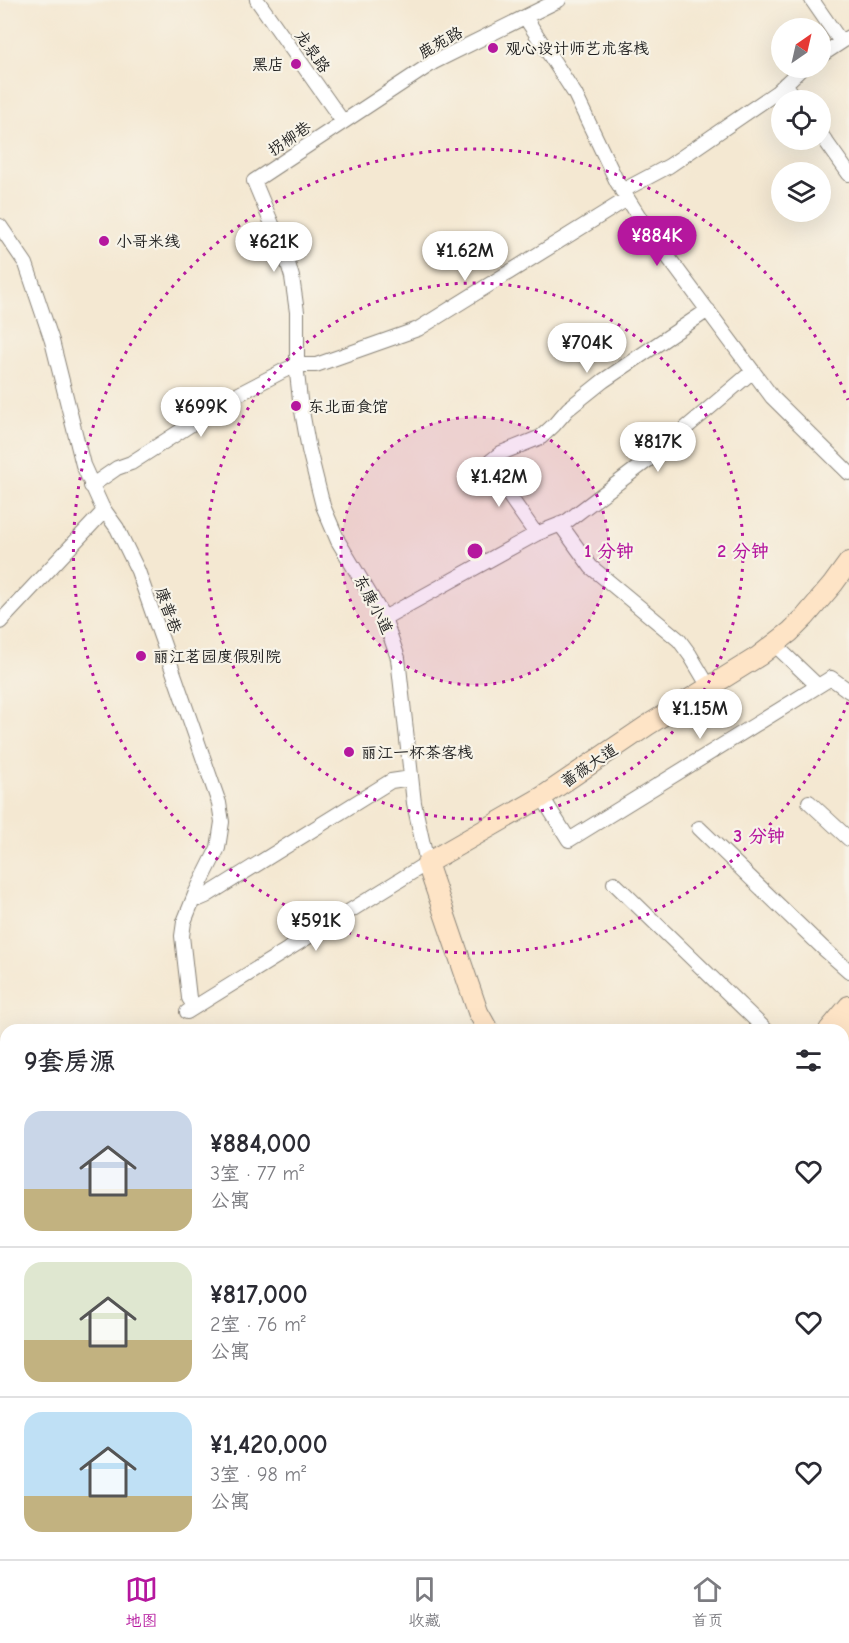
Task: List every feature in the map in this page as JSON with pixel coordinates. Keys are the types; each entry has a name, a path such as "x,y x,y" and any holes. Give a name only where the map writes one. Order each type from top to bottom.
{"street":[{"name":"龙泉路","path":"257,0 343,122"},
{"name":"鹿苑路","path":"343,122 434,62 559,0"},
{"path":"812,0 845,40 831,49"},
{"path":"525,16 575,94 625,195 645,226 772,397 849,472"},
{"path":"92,486 117,468 131,463 236,396 283,371 297,365 316,365 418,329 669,166 777,92 791,78"},
{"path":"785,84 790,90"},
{"name":"拐柳巷","path":"254,181 343,122"},
{"path":"831,149 849,174"},
{"name":"东康小道","path":"254,181 292,277 297,312 297,365 304,427 323,506 338,541 384,618 394,644 400,671 414,803 427,863 478,1012 485,1024"},
{"name":"康普巷","path":"0,226 26,264 52,341 83,465 104,511 117,528 138,572 219,803 222,822 218,848 184,922 182,936 191,1010 427,863"},
{"path":"536,534 487,464 501,453 541,437 568,409 603,381 708,310"},
{"path":"384,618 536,534 566,522 648,460 753,371"},
{"path":"0,622 104,511"},
{"path":"560,524 591,567 679,640 709,687"},
{"name":"蔷薇大道","path":"427,863 542,797 648,725 775,645 806,617 849,562"},
{"path":"775,645 818,686"},
{"path":"542,797 569,840 831,678 849,691"},
{"path":"194,898 199,899 206,896 391,781 411,778"},
{"path":"809,802 849,839"},
{"path":"699,828 849,971"},
{"path":"614,883 760,1024"},
{"path":"834,1024 849,1006"}],"place":[{"name":"观心设计师艺术客栈","path":"493,48"},
{"name":"黑店","path":"296,64"},
{"name":"小哥米线","path":"104,241"},
{"name":"东北面食馆","path":"296,406"},
{"name":"丽江茗园度假别院","path":"141,656"},
{"name":"丽江一杯茶客栈","path":"349,752"}]}
